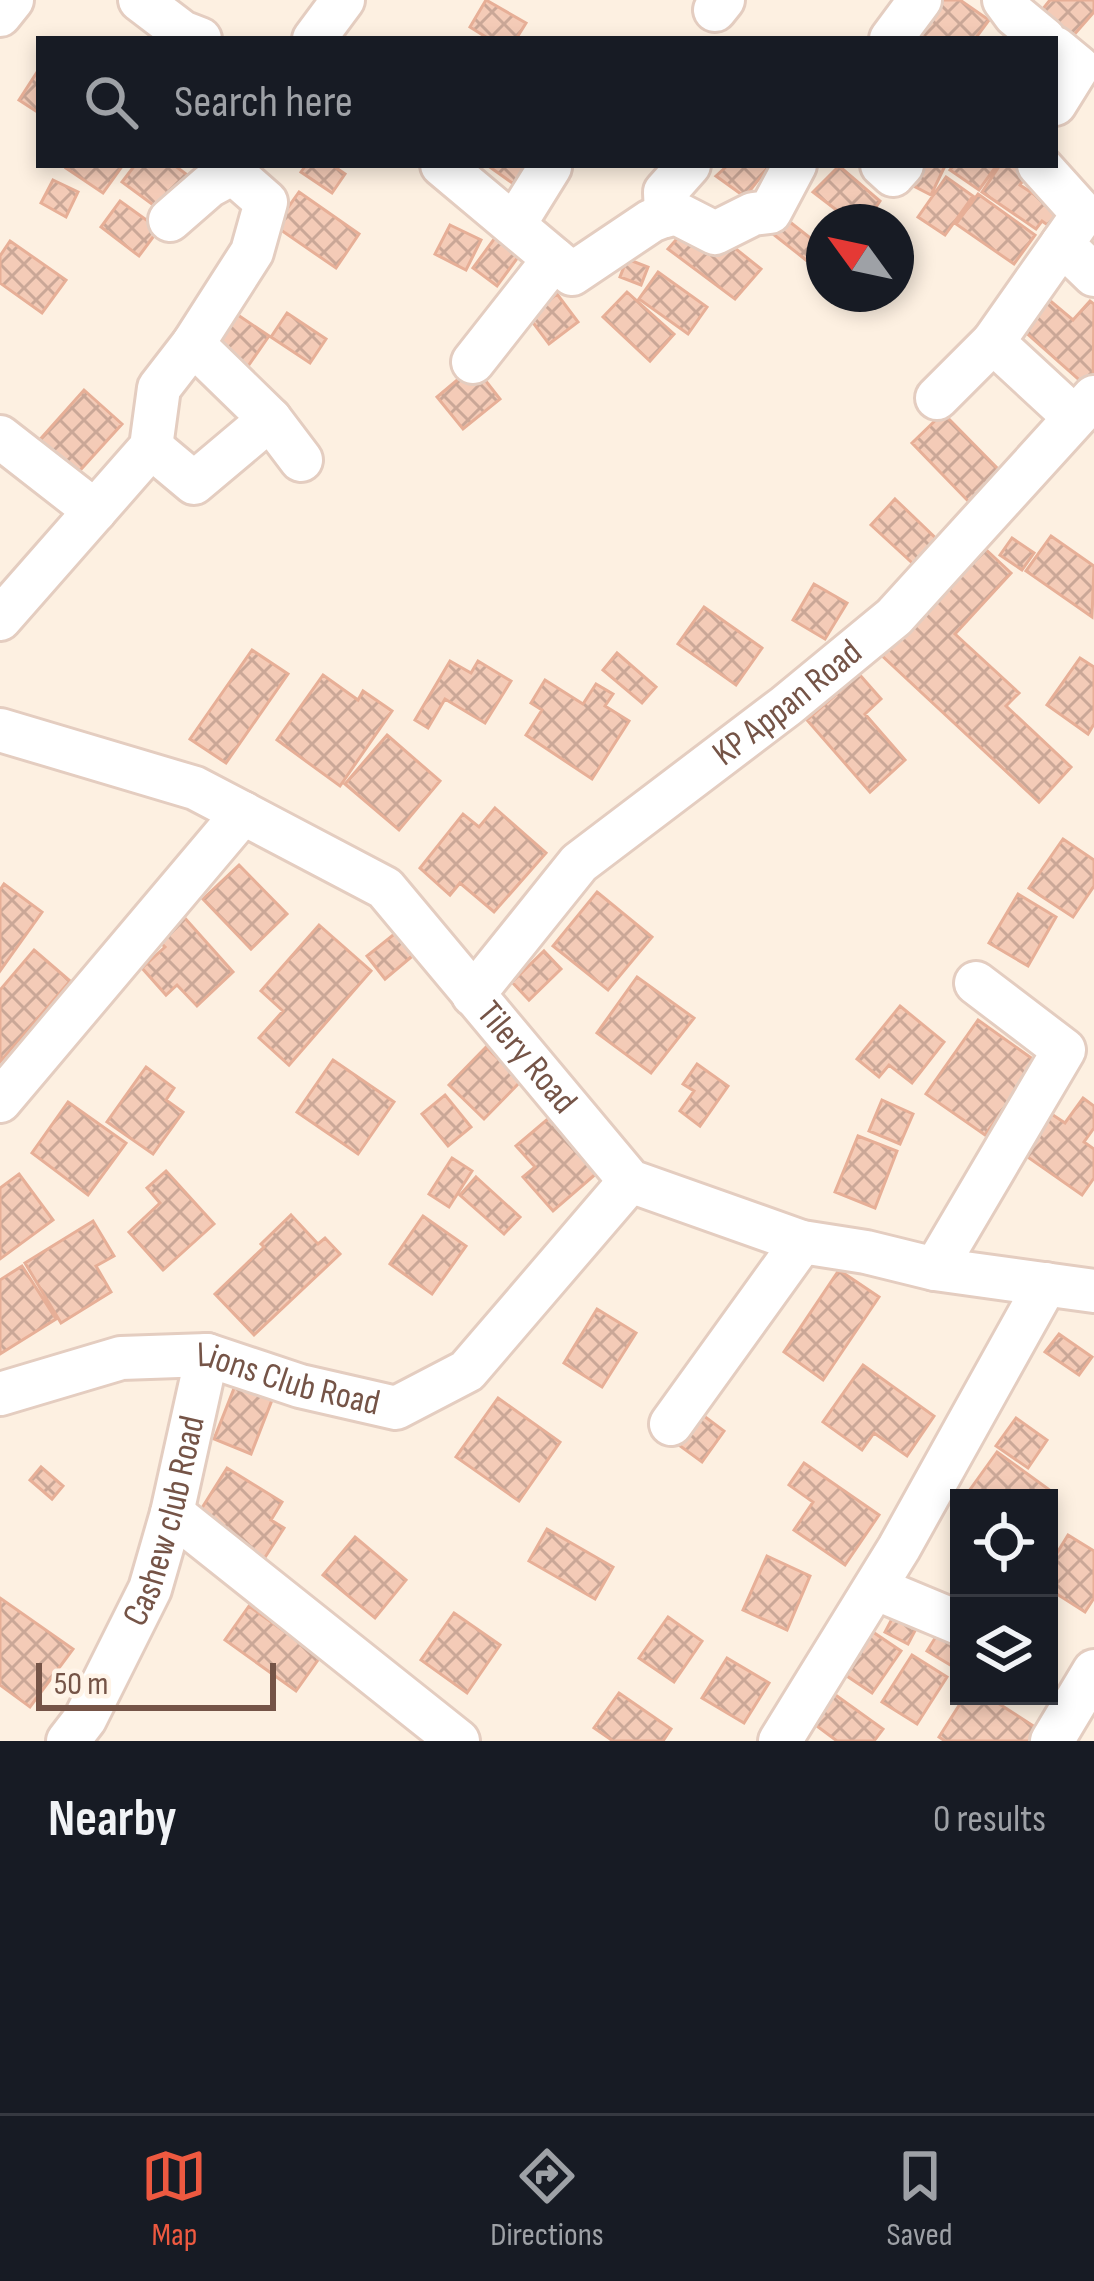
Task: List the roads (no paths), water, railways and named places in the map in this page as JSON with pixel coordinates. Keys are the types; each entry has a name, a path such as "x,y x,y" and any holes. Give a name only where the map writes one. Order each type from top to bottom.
{"street":[{"path":"0,15 12,0"},
{"path":"140,0 195,24"},
{"path":"316,36 343,0"},
{"path":"893,36 920,0"},
{"path":"1004,0 1040,36"},
{"path":"1058,50 1078,67 1058,99"},
{"path":"446,168 572,274 651,221 674,212 715,232 753,214 770,212 793,168"},
{"path":"514,225 549,168"},
{"path":"666,216 665,192 686,168"},
{"path":"937,398 993,342 1083,214 1042,168"},
{"path":"0,619 151,447 159,388 252,252 266,202 235,169 170,220"},
{"path":"1062,244 1094,275"},
{"path":"473,362 554,259"},
{"path":"993,342 1084,406"},
{"path":"193,344 270,419 301,460"},
{"name":"KP Appan Road","path":"472,995 579,863 786,706 894,617 1084,406"},
{"path":"151,447 194,483 270,419"},
{"path":"0,437 95,511"},
{"name":"Tilery Road","path":"0,730 195,788 385,888 630,1181"},
{"path":"0,1101 243,813"},
{"path":"935,1269 1064,1050 976,983"},
{"path":"630,1181 802,1242 935,1269 1094,1291"},
{"name":"Lions Club Road","path":"0,1394 121,1358 207,1355 300,1386 396,1408 467,1371 630,1181"},
{"path":"671,1424 802,1242"},
{"path":"780,1741 875,1588 1046,1284"},
{"name":"Cashew club Road","path":"68,1741 86,1719 150,1588 172,1514 207,1355"},
{"path":"172,1514 458,1741"},
{"path":"875,1588 950,1619"},
{"path":"1058,1712 1094,1671"}]}
